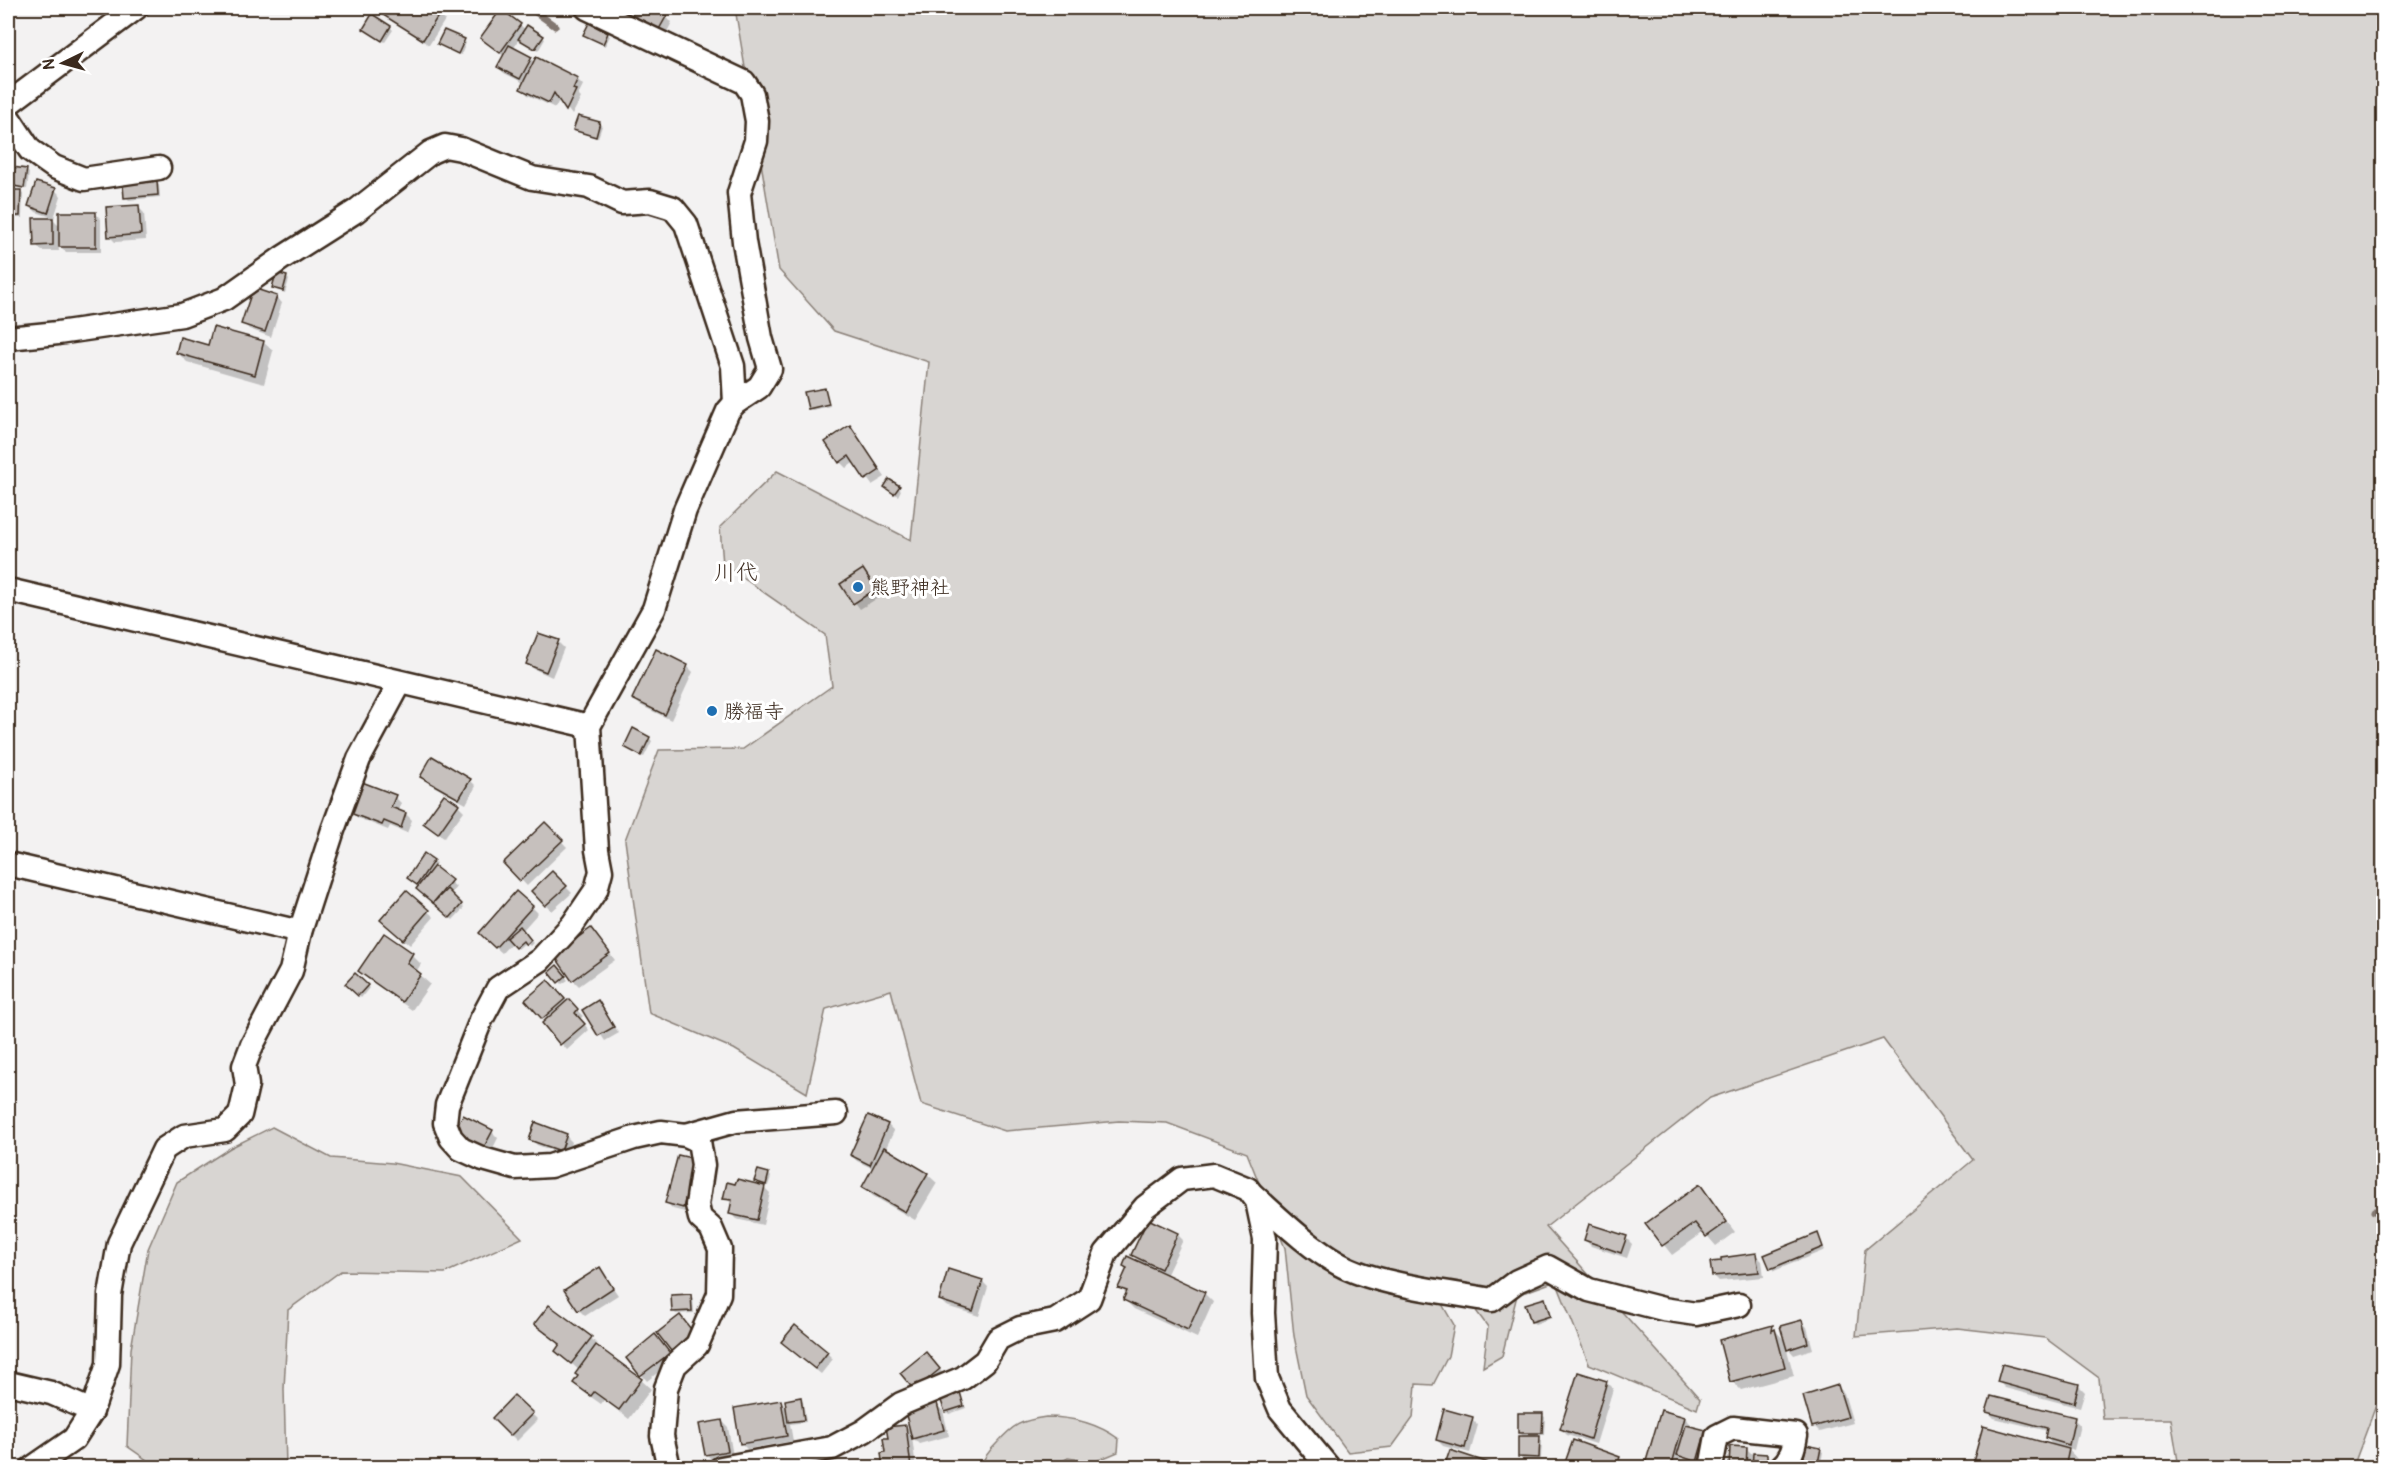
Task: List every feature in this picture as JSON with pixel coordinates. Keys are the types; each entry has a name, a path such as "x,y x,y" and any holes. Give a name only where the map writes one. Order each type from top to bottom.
{"street":[{"path":"8,104 135,8"},
{"path":"587,8 744,82 752,94 757,121 756,141 739,194 746,253 761,338 770,369 759,387 735,403 728,411 685,510 654,609 589,726 597,850 601,871 596,890 573,924 540,960 498,988 481,1020 447,1105 445,1123 451,1138 461,1149 483,1159 515,1168 550,1166 634,1138 661,1132 686,1135 699,1140 703,1165 697,1205 700,1218 711,1228 720,1249 719,1294 697,1346 675,1365 666,1388 662,1436 669,1467"},
{"path":"8,117 30,150 54,167 84,179 159,168"},
{"path":"8,338 182,315 224,299 282,258 356,211 431,152 445,147 461,148 532,178 589,187 622,203 650,201 673,208 686,224 732,366 735,403"},
{"path":"8,590 589,726"},
{"path":"32,1467 74,1439 92,1411 108,1364 110,1295 118,1243 164,1149 184,1136 225,1130 240,1115 247,1085 244,1066 252,1045 291,971 300,932 359,759 400,683"},
{"path":"8,864 300,932"},
{"path":"686,1135 736,1121 836,1113"},
{"path":"721,1467 832,1448 864,1431 900,1404 963,1378 984,1361 998,1339 1020,1328 1055,1321 1089,1299 1106,1253 1145,1207 1182,1179 1214,1175 1248,1189 1257,1201 1265,1239 1263,1313 1267,1378 1280,1409 1329,1467"},
{"path":"1252,1194 1309,1244 1333,1260 1384,1280 1492,1300 1517,1281 1548,1267 1589,1290 1663,1309 1696,1314 1739,1305"},
{"path":"8,1383 51,1393 92,1411"},
{"path":"1711,1467 1717,1436 1733,1428 1796,1435 1794,1448 1787,1462 1780,1467"}],"shaded area":[{"path":"735,8 2383,8 2384,1400 2378,1400 2353,1467 2179,1467 2171,1419 2103,1419 2099,1378 2045,1338 1957,1328 1856,1336 1865,1250 1973,1160 1883,1039 1710,1098 1546,1227 1700,1399 1697,1409 1589,1364 1556,1281 1517,1295 1502,1356 1483,1367 1488,1327 1463,1293 1431,1285 1454,1325 1448,1356 1433,1385 1416,1384 1413,1418 1392,1447 1348,1452 1306,1395 1294,1336 1285,1248 1247,1153 1167,1123 1119,1121 1005,1131 921,1104 891,990 826,1009 807,1093 734,1049 649,1013 625,840 659,750 743,749 832,686 825,635 723,564 720,527 777,471 911,540 929,362 834,331 779,270"},
{"path":"272,1127 331,1158 392,1163 462,1177 522,1238 445,1273 341,1271 288,1310 284,1389 286,1467 157,1467 127,1446 131,1349 148,1249 177,1182 230,1148"},
{"path":"1046,1417 1066,1418 1094,1425 1119,1439 1118,1452 1094,1462 1068,1458 1051,1467 980,1467 989,1451 1013,1427"}],"building":[{"path":"383,8 431,8 440,13 423,40 380,13"},
{"path":"614,8 653,8 667,15 658,31"},
{"path":"501,9 521,24 500,53 480,38"},
{"path":"372,14 391,26 382,41 363,29"},
{"path":"589,23 608,33 603,44 583,35"},
{"path":"527,25 544,36 535,49 518,39"},
{"path":"444,30 465,39 458,54 437,44"},
{"path":"509,45 532,57 520,79 497,67"},
{"path":"536,57 578,78 573,89 576,90 566,111 554,93 549,103 520,89"},
{"path":"578,116 600,122 596,137 573,130"},
{"path":"12,167 27,169 24,188 9,185"},
{"path":"157,181 158,195 124,198 123,185"},
{"path":"36,182 56,188 48,213 28,206"},
{"path":"8,190 21,190 20,216 8,216"},
{"path":"139,205 141,234 108,237 106,207"},
{"path":"59,212 96,212 96,247 59,247"},
{"path":"33,218 53,218 53,245 34,246"},
{"path":"276,273 287,276 283,291 272,288"},
{"path":"253,288 277,296 265,332 241,324"},
{"path":"213,327 264,341 255,375 176,353 180,337 208,345"},
{"path":"825,388 829,404 808,409 804,392"},
{"path":"850,425 880,470 865,480 849,456 839,463 825,442"},
{"path":"889,479 900,486 894,494 884,487"},
{"name":"熊野神社","path":"863,569 876,589 853,604 840,584"},
{"path":"538,633 559,640 546,672 526,664"},
{"path":"656,649 688,665 665,715 632,699"},
{"path":"633,728 650,737 641,756 624,747"},
{"path":"432,756 471,779 459,799 420,777"},
{"path":"362,782 396,795 391,807 406,813 401,828 384,821 382,825 350,813"},
{"path":"444,794 459,804 438,834 423,823"},
{"path":"545,822 563,840 520,881 503,863"},
{"path":"424,853 434,860 417,885 407,878"},
{"path":"434,866 452,880 433,903 416,889"},
{"path":"552,871 567,886 545,906 531,891"},
{"path":"447,889 462,904 450,918 433,903"},
{"path":"406,890 429,910 403,940 380,920"},
{"path":"516,891 533,906 495,948 479,933"},
{"path":"520,926 531,940 526,945 523,941 515,948 506,938"},
{"path":"591,928 610,953 572,981 554,955"},
{"path":"384,933 413,953 407,963 421,974 402,1002 358,971"},
{"path":"557,965 566,976 558,983 549,972"},
{"path":"355,973 368,985 358,996 345,984"},
{"path":"548,980 565,999 542,1019 525,1000"},
{"path":"569,999 578,1009 575,1013 585,1024 560,1045 542,1023"},
{"path":"598,1000 614,1027 598,1036 582,1010"},
{"path":"463,1115 493,1130 484,1147 462,1136 457,1126"},
{"path":"868,1115 888,1124 870,1165 850,1155"},
{"path":"535,1122 567,1134 561,1151 529,1140"},
{"path":"884,1147 928,1173 905,1212 862,1187"},
{"path":"678,1155 696,1159 683,1208 665,1203"},
{"path":"758,1170 769,1173 766,1185 754,1181"},
{"path":"737,1179 765,1186 757,1220 729,1214 732,1200 723,1199 727,1182 735,1184"},
{"path":"1700,1184 1727,1222 1706,1237 1695,1223 1662,1246 1645,1224"},
{"path":"1148,1219 1178,1233 1161,1269 1131,1255"},
{"path":"1589,1224 1627,1236 1621,1253 1584,1240"},
{"path":"1818,1233 1823,1247 1770,1269 1764,1255"},
{"path":"1756,1253 1759,1272 1712,1276 1710,1262 1721,1261 1721,1258"},
{"path":"1127,1256 1205,1292 1188,1330 1123,1300 1127,1291 1118,1288 1127,1268 1123,1266"},
{"path":"600,1267 613,1288 578,1311 564,1290"},
{"path":"948,1269 983,1280 973,1311 939,1300"},
{"path":"691,1294 692,1311 672,1312 671,1295"},
{"path":"1545,1298 1550,1316 1531,1322 1525,1304"},
{"path":"549,1305 592,1337 571,1364 555,1351 560,1344 534,1324"},
{"path":"680,1315 694,1333 671,1351 657,1333"},
{"path":"1802,1320 1808,1343 1787,1350 1780,1326"},
{"path":"795,1325 828,1352 815,1369 781,1342"},
{"path":"1773,1325 1772,1331 1775,1329 1785,1367 1730,1382 1719,1340"},
{"path":"655,1334 670,1353 640,1376 626,1358"},
{"path":"596,1345 642,1379 619,1410 594,1392 591,1396 573,1383 578,1376 575,1374"},
{"path":"926,1352 940,1369 914,1390 900,1373"},
{"path":"2002,1364 2079,1384 2074,1403 1997,1382"},
{"path":"1578,1372 1607,1381 1590,1439 1560,1429"},
{"path":"1838,1385 1848,1417 1812,1427 1803,1396"},
{"path":"960,1392 964,1406 945,1412 940,1398"},
{"path":"514,1395 533,1413 510,1436 492,1418"},
{"path":"1991,1396 2075,1417 2069,1445 2045,1438 2047,1428 1986,1412"},
{"path":"801,1397 804,1420 788,1422 785,1400"},
{"path":"781,1400 787,1436 740,1444 734,1408"},
{"path":"937,1403 944,1430 912,1439 905,1411"},
{"path":"1444,1409 1473,1417 1465,1448 1436,1440"},
{"path":"1661,1410 1685,1417 1671,1468 1644,1468"},
{"path":"1518,1413 1543,1413 1542,1433 1518,1433"},
{"path":"722,1420 728,1451 705,1455 699,1424"},
{"path":"906,1425 911,1468 883,1468 881,1453 885,1452 883,1438 888,1438 886,1427"},
{"path":"1686,1425 1706,1430 1697,1462 1677,1455"},
{"path":"1983,1426 2069,1449 2065,1468 1994,1468 1973,1462"},
{"path":"1518,1436 1540,1436 1539,1458 1518,1457"},
{"path":"1573,1440 1620,1457 1616,1468 1563,1468"},
{"path":"1806,1445 1821,1448 1817,1468 1802,1468"},
{"path":"1730,1446 1747,1447 1746,1468 1729,1468"},
{"path":"1450,1450 1504,1468 1418,1468 1421,1459 1444,1467"},
{"path":"1753,1453 1767,1454 1767,1468 1752,1468"}],"waterway":[{"path":"530,8 555,26"},
{"path":"2374,1211 2384,1215"}],"place":[{"name":"熊野神社","path":"858,587"},
{"name":"勝福寺","path":"712,711"}],"district":[{"name":"川代","path":"736,572"}]}
